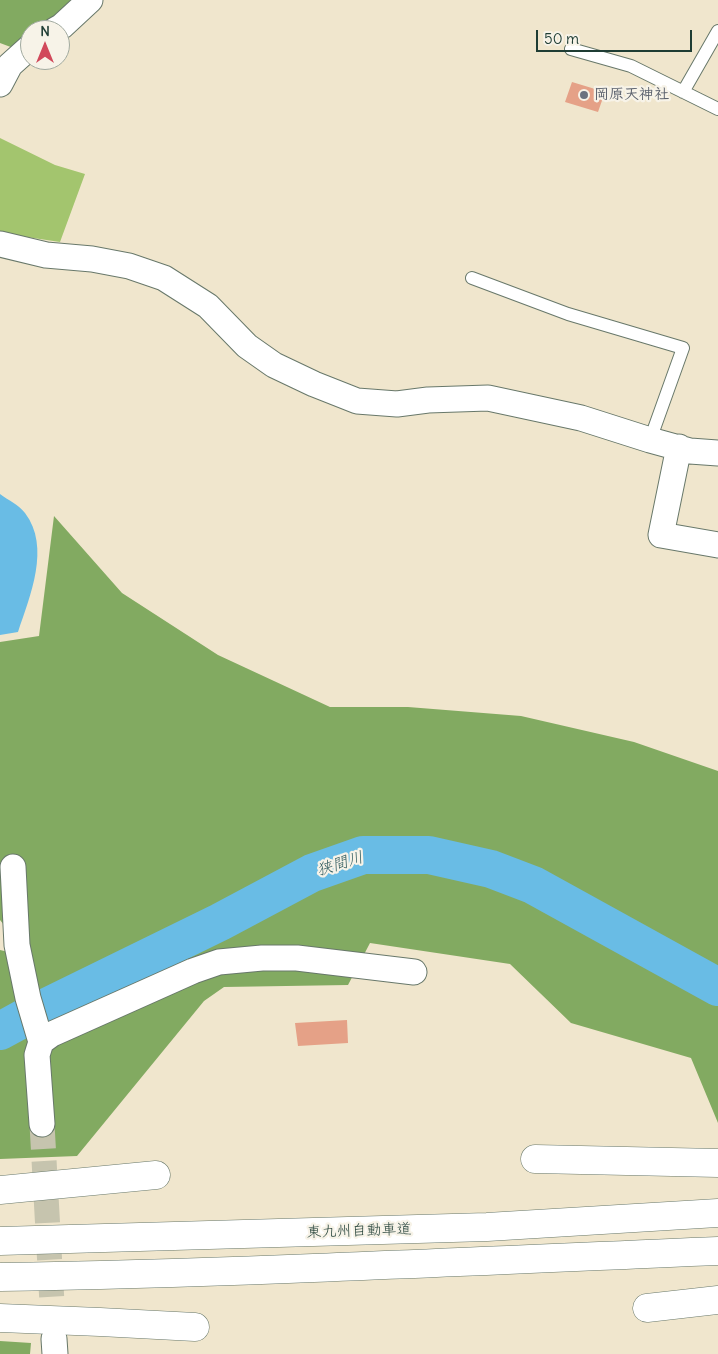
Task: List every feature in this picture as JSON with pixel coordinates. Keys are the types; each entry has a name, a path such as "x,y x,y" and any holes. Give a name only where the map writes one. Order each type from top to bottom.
{"highway":[{"path":"535,1159 718,1163"},
{"path":"0,1190 156,1175"},
{"name":"東九州自動車道","path":"0,1241 487,1227 718,1213"},
{"path":"0,1277 106,1276 718,1251"},
{"path":"647,1308 718,1300"},
{"path":"0,1318 195,1327"}],"street":[{"path":"67,20 90,0"},
{"path":"0,84 10,65 20,56"},
{"path":"0,244 46,255 92,259 129,266 164,278 208,306 247,346 274,365 314,384 357,401 397,404 428,400 488,398 581,418 690,451 718,453"},
{"path":"679,448 662,535 718,545"},
{"path":"13,867 17,944 28,998 41,1042 37,1055 42,1124"},
{"path":"0,950 28,998"},
{"path":"41,1042 60,1030 193,971 219,962 262,958 298,958 414,972"}],"lane":[{"path":"683,92 718,30"},
{"path":"571,48 631,66 718,109"},
{"path":"472,278 568,314 683,348 650,440"}],"green space":[{"path":"0,0 83,0 56,20 20,20 20,46 16,49 0,43"},
{"path":"0,138 55,165 85,174 60,242 0,233"},
{"path":"54,516 122,593 218,655 330,707 408,707 521,716 634,742 718,771 718,1123 691,1058 571,1023 510,964 370,943 348,985 224,987 204,1001 77,1156 0,1159 0,950 30,957 0,920 0,642 39,636"},
{"path":"0,1341 31,1343 30,1354 0,1354"}],"water":[{"path":"0,494 23,510 33,526 37,541 37,556 36,572 18,632 0,635"}],"building":[{"path":"572,82 605,92 598,112 565,102"},
{"path":"347,1020 348,1043 298,1046 295,1023"}],"waterway":[{"name":"狭間川","path":"0,1031 220,922 312,873 363,855 429,855 491,869 533,885 718,987"}],"tunnel":[{"path":"42,1124 54,1339"}],"place":[{"name":"岡原天神社","path":"584,95"}]}
